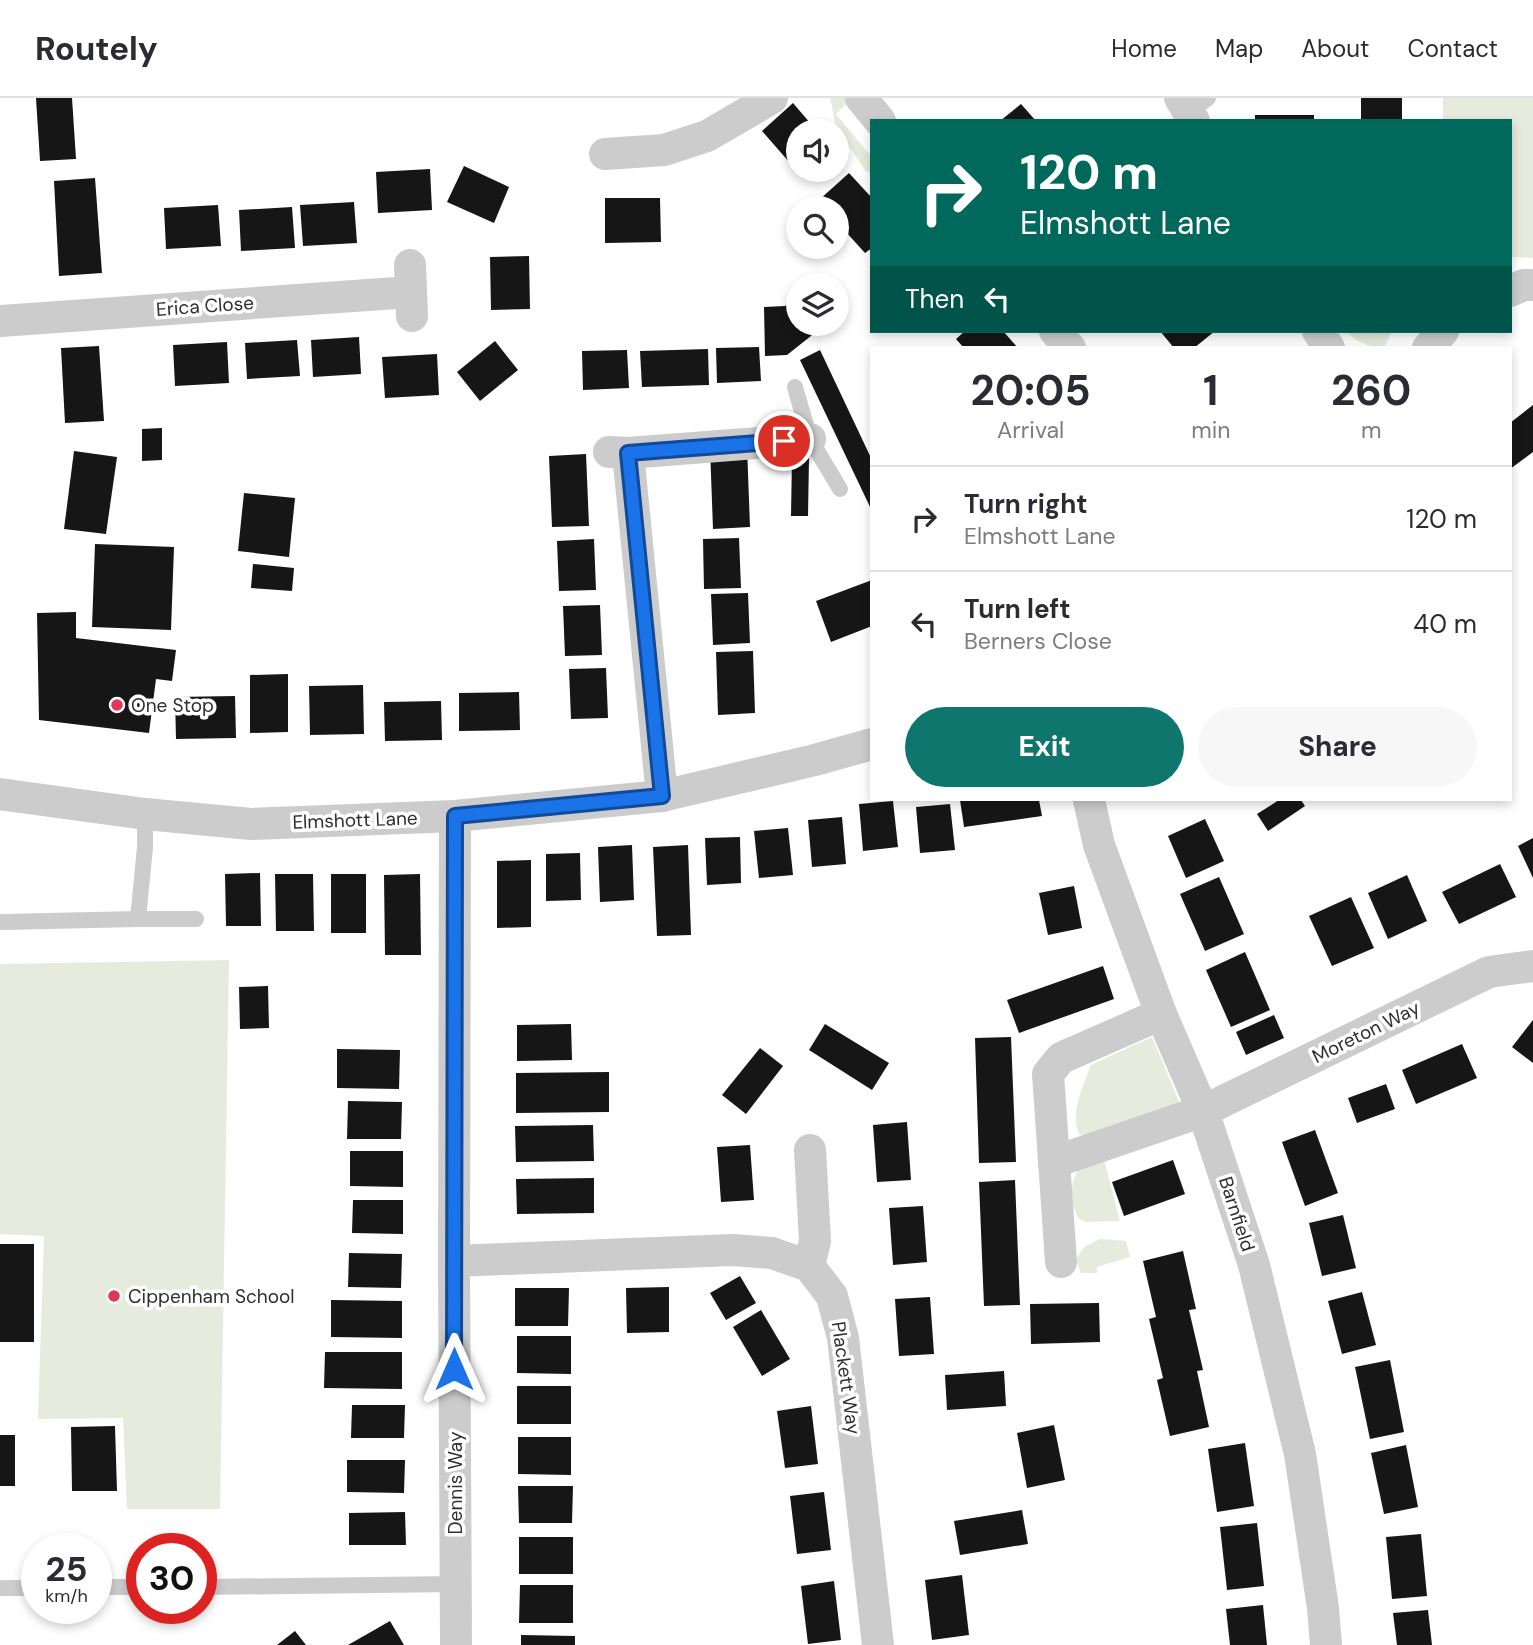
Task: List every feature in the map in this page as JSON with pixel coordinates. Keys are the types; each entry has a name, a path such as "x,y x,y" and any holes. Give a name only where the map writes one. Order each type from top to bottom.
{"street":[{"path":"605,154 664,150 707,136 772,98"},
{"path":"861,98 878,119"},
{"path":"1512,289 1533,285"},
{"name":"Erica Close","path":"0,321 411,291"},
{"path":"662,796 618,452 810,439"},
{"name":"Elmshott Lane","path":"0,794 145,814 251,824 455,816 662,796 870,745"},
{"name":"Barnfield","path":"1088,801 1098,845 1161,1014 1203,1111 1254,1265 1300,1454 1326,1645"},
{"name":"Dennis Way","path":"455,816 456,1645"},
{"name":"Moreton Way","path":"1054,1162 1203,1111 1489,972 1533,966"},
{"path":"1060,1262 1048,1074 1061,1058 1161,1014"},
{"path":"454,1261 733,1250 772,1253 810,1266 815,1241 810,1150"},
{"name":"Plackett Way","path":"810,1266 832,1296 843,1338 878,1645"}],"lane":[{"path":"795,387 810,439 840,489"},
{"path":"138,919 145,847 145,814"},
{"path":"3,922 195,919"},
{"path":"217,1587 456,1584"},
{"path":"3,1588 21,1588"}],"shaded area":[{"path":"830,98 848,98 850,100 836,114 840,119 834,119"},
{"path":"1443,98 1533,98 1533,258 1512,257 1512,119 1443,119"},
{"path":"849,130 870,155 870,173 849,146"},
{"path":"1348,333 1391,333 1385,346 1373,346"},
{"path":"229,960 220,1509 127,1509 123,1418 38,1419 44,1236 0,1234 0,964"},
{"path":"1152,1037 1180,1104 1089,1139 1079,1134 1077,1108 1091,1065"},
{"path":"1104,1160 1120,1221 1086,1222 1078,1218 1075,1212 1072,1200 1073,1183 1078,1170"},
{"path":"1100,1239 1126,1241 1130,1257 1097,1267 1097,1273 1081,1273 1076,1260 1084,1247"}],"building":[{"path":"36,98 72,98 76,159 40,161"},
{"path":"1361,98 1402,98 1402,119 1361,119"},
{"path":"793,103 807,119 786,119 786,158 762,131"},
{"path":"1021,104 1034,119 1002,119"},
{"path":"1255,115 1314,115 1314,119 1255,119"},
{"path":"464,166 509,187 494,223 447,202"},
{"path":"430,169 432,210 378,213 376,172"},
{"path":"849,173 870,196 870,249 865,253 849,235 849,196 823,196 839,182 849,182"},
{"path":"95,178 102,273 59,276 54,181"},
{"path":"605,198 660,198 661,242 605,243"},
{"path":"354,202 357,243 303,246 300,205"},
{"path":"218,205 221,246 166,249 164,208"},
{"path":"292,207 295,248 241,251 239,210"},
{"path":"529,256 530,309 491,310 490,257"},
{"path":"785,306 786,336 811,336 787,355 765,356 764,307"},
{"path":"963,333 1005,333 1016,346 962,346 956,339"},
{"path":"1162,333 1213,333 1196,346 1172,346"},
{"path":"359,337 361,374 313,377 311,340"},
{"path":"297,340 300,376 247,379 245,343"},
{"path":"495,341 518,370 480,401 457,372"},
{"path":"227,342 229,383 175,386 173,345"},
{"path":"99,346 104,421 65,423 61,348"},
{"path":"759,347 761,381 717,383 716,348"},
{"path":"708,349 709,385 642,387 640,351"},
{"path":"627,350 629,388 583,390 582,351"},
{"path":"820,350 870,456 870,507 800,360"},
{"path":"437,354 439,395 385,398 382,357"},
{"path":"1533,405 1533,452 1512,468 1512,421"},
{"path":"162,428 162,460 142,461 142,429"},
{"path":"747,446 750,527 713,529 710,447"},
{"path":"74,451 117,457 106,534 64,529"},
{"path":"586,454 589,526 552,527 549,456"},
{"path":"792,457 809,458 808,516 791,516"},
{"path":"244,493 295,498 289,557 238,551"},
{"path":"739,538 741,588 704,589 703,539"},
{"path":"594,539 596,590 559,591 557,541"},
{"path":"95,544 174,547 171,630 92,627"},
{"path":"253,564 294,568 292,591 251,588"},
{"path":"870,581 870,627 831,642 816,601"},
{"path":"748,593 750,643 713,645 711,594"},
{"path":"600,605 602,655 565,656 563,606"},
{"path":"76,612 76,638 176,650 172,681 156,679 149,733 39,720 37,613"},
{"path":"753,651 755,713 718,715 716,652"},
{"path":"606,668 608,718 571,719 569,669"},
{"path":"288,674 288,732 250,733 250,675"},
{"path":"363,685 364,734 310,735 309,686"},
{"path":"519,692 520,730 459,731 459,693"},
{"path":"235,696 236,738 176,739 175,697"},
{"path":"441,701 442,740 385,741 384,702"},
{"path":"893,801 898,847 863,851 859,804"},
{"path":"960,801 1039,801 1042,816 964,827"},
{"path":"1277,801 1302,801 1305,806 1268,831 1257,814"},
{"path":"950,804 955,850 920,853 916,807"},
{"path":"842,817 846,864 812,867 808,820"},
{"path":"1205,819 1224,861 1186,878 1168,836"},
{"path":"788,828 793,875 759,878 754,831"},
{"path":"740,837 741,883 707,885 705,838"},
{"path":"1533,838 1533,878 1518,846"},
{"path":"632,845 634,900 600,902 598,847"},
{"path":"688,845 691,935 657,936 653,847"},
{"path":"580,853 581,900 546,901 546,854"},
{"path":"531,860 531,927 497,928 497,861"},
{"path":"1500,864 1516,897 1459,924 1442,892"},
{"path":"260,873 261,926 226,926 225,874"},
{"path":"275,874 313,874 314,931 276,931"},
{"path":"331,874 366,874 366,933 331,933"},
{"path":"420,874 421,955 385,955 384,875"},
{"path":"1407,875 1427,921 1388,939 1368,893"},
{"path":"1219,877 1244,934 1205,951 1180,894"},
{"path":"1074,886 1082,928 1048,935 1039,893"},
{"path":"1351,897 1374,948 1332,966 1309,916"},
{"path":"1245,952 1270,1010 1231,1027 1206,970"},
{"path":"1103,966 1114,999 1019,1033 1007,1000"},
{"path":"268,986 269,1028 240,1029 239,987"},
{"path":"1274,1015 1284,1038 1246,1055 1236,1032"},
{"path":"1533,1020 1533,1063 1512,1047"},
{"path":"571,1024 572,1060 517,1061 517,1025"},
{"path":"825,1024 889,1063 872,1090 809,1050"},
{"path":"1011,1037 1016,1162 979,1163 975,1038"},
{"path":"1462,1044 1477,1078 1416,1104 1402,1070"},
{"path":"760,1048 783,1066 746,1114 722,1095"},
{"path":"337,1049 400,1050 399,1089 337,1088"},
{"path":"609,1072 609,1112 516,1113 516,1073"},
{"path":"1386,1084 1395,1109 1357,1123 1348,1098"},
{"path":"348,1101 402,1102 401,1139 347,1139"},
{"path":"907,1122 911,1180 877,1182 873,1125"},
{"path":"593,1125 594,1161 516,1162 515,1126"},
{"path":"1315,1130 1338,1193 1305,1206 1282,1142"},
{"path":"750,1145 754,1200 721,1202 717,1147"},
{"path":"350,1151 403,1151 403,1187 350,1186"},
{"path":"1173,1160 1185,1194 1124,1216 1112,1182"},
{"path":"594,1178 594,1213 517,1214 516,1179"},
{"path":"1015,1180 1020,1305 984,1306 979,1182"},
{"path":"353,1200 403,1200 403,1234 352,1233"},
{"path":"923,1206 927,1262 893,1265 889,1208"},
{"path":"1343,1215 1356,1268 1322,1276 1309,1223"},
{"path":"0,1244 34,1244 34,1342 0,1342"},
{"path":"1183,1251 1196,1309 1189,1310 1203,1370 1197,1371 1209,1427 1170,1436 1157,1380 1163,1378 1149,1319 1156,1317 1143,1261"},
{"path":"349,1253 402,1254 401,1288 348,1287"},
{"path":"740,1276 756,1303 726,1320 710,1293"},
{"path":"669,1287 669,1332 627,1333 626,1288"},
{"path":"515,1288 569,1288 568,1326 515,1326"},
{"path":"1362,1292 1376,1345 1342,1354 1328,1301"},
{"path":"930,1297 934,1354 899,1356 895,1299"},
{"path":"331,1300 402,1301 402,1338 331,1337"},
{"path":"1099,1303 1100,1342 1031,1344 1030,1304"},
{"path":"761,1310 790,1359 762,1376 733,1327"},
{"path":"517,1336 571,1336 571,1374 517,1373"},
{"path":"325,1352 402,1352 402,1389 324,1388"},
{"path":"1390,1360 1404,1432 1370,1439 1355,1367"},
{"path":"1004,1371 1006,1406 947,1410 945,1375"},
{"path":"517,1386 571,1386 571,1424 517,1424"},
{"path":"352,1405 405,1405 404,1438 351,1438"},
{"path":"811,1406 818,1464 785,1468 777,1411"},
{"path":"1054,1425 1065,1480 1027,1488 1017,1433"},
{"path":"115,1426 117,1491 72,1491 71,1427"},
{"path":"0,1435 15,1435 15,1486 0,1486"},
{"path":"518,1437 571,1437 571,1475 518,1474"},
{"path":"1245,1443 1254,1506 1217,1512 1208,1449"},
{"path":"1406,1445 1418,1507 1384,1514 1371,1453"},
{"path":"347,1460 405,1460 404,1493 347,1492"},
{"path":"518,1486 573,1486 572,1523 519,1523"},
{"path":"824,1492 831,1550 797,1554 790,1496"},
{"path":"1022,1510 1028,1544 960,1555 954,1521"},
{"path":"405,1512 406,1545 349,1545 349,1513"},
{"path":"1257,1523 1264,1586 1227,1590 1220,1527"},
{"path":"1421,1534 1427,1596 1392,1599 1386,1537"},
{"path":"519,1537 573,1537 573,1574 519,1574"},
{"path":"962,1575 969,1635 932,1640 925,1580"},
{"path":"834,1581 841,1640 808,1644 801,1586"},
{"path":"520,1585 573,1585 573,1623 519,1623"},
{"path":"1263,1605 1267,1645 1230,1645 1226,1609"},
{"path":"1428,1610 1432,1645 1397,1645 1393,1613"},
{"path":"390,1621 404,1645 348,1645"},
{"path":"295,1631 306,1645 277,1645"},
{"path":"521,1635 575,1636 575,1645 521,1645"}],"place":[{"name":"One Stop","path":"117,705"},
{"name":"Cippenham School","path":"114,1296"}],"route":[{"path":"454,1369 455,816 662,796 628,453 784,441"}]}
